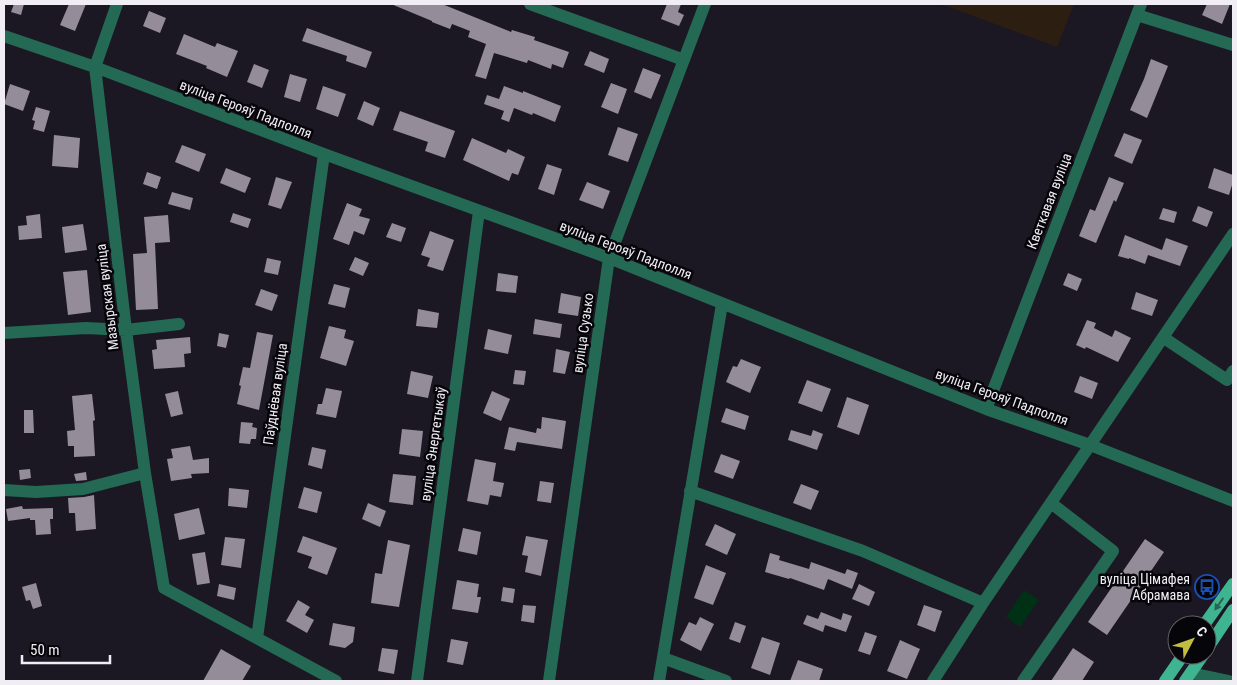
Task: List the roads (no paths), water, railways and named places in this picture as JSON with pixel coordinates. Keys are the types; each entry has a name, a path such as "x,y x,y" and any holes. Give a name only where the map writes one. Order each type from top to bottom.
{"main road":[{"path":"1211,615 1233,584"},
{"path":"1217,634 1233,610"},
{"path":"1165,681 1176,665"},
{"path":"1188,677 1196,665"}],"street":[{"name":"Мазырская вуліца","path":"117,4 95,67 126,330 145,473 164,588 257,638"},
{"path":"530,4 684,60"},
{"name":"вуліца Сузько","path":"549,681 609,258 705,4"},
{"path":"1139,9 1233,45"},
{"name":"Кветкавая вуліца","path":"986,409 1139,9"},
{"name":"вуліца Герояў Падполля","path":"4,36 95,67 324,154 609,258 986,409 1090,445 1233,500"},
{"name":"Паўднёвая вуліца","path":"257,638 324,154"},
{"name":"вуліца Энергетыкаў","path":"417,681 479,211"},
{"path":"933,681 983,603 1233,234"},
{"path":"659,681 722,304"},
{"path":"4,333 86,328 126,330 179,324"},
{"path":"1164,338 1227,380 1233,372"},
{"path":"4,490 36,492 83,489 145,473"},
{"path":"690,491 863,551 983,603"},
{"path":"1023,681 1113,551 1051,503"},
{"path":"257,638 336,681"},
{"path":"662,658 726,681"},
{"path":"1188,677 1229,681"}],"place":[{"name":"вуліца Цімафея Абрамава","path":"1207,587"}]}
